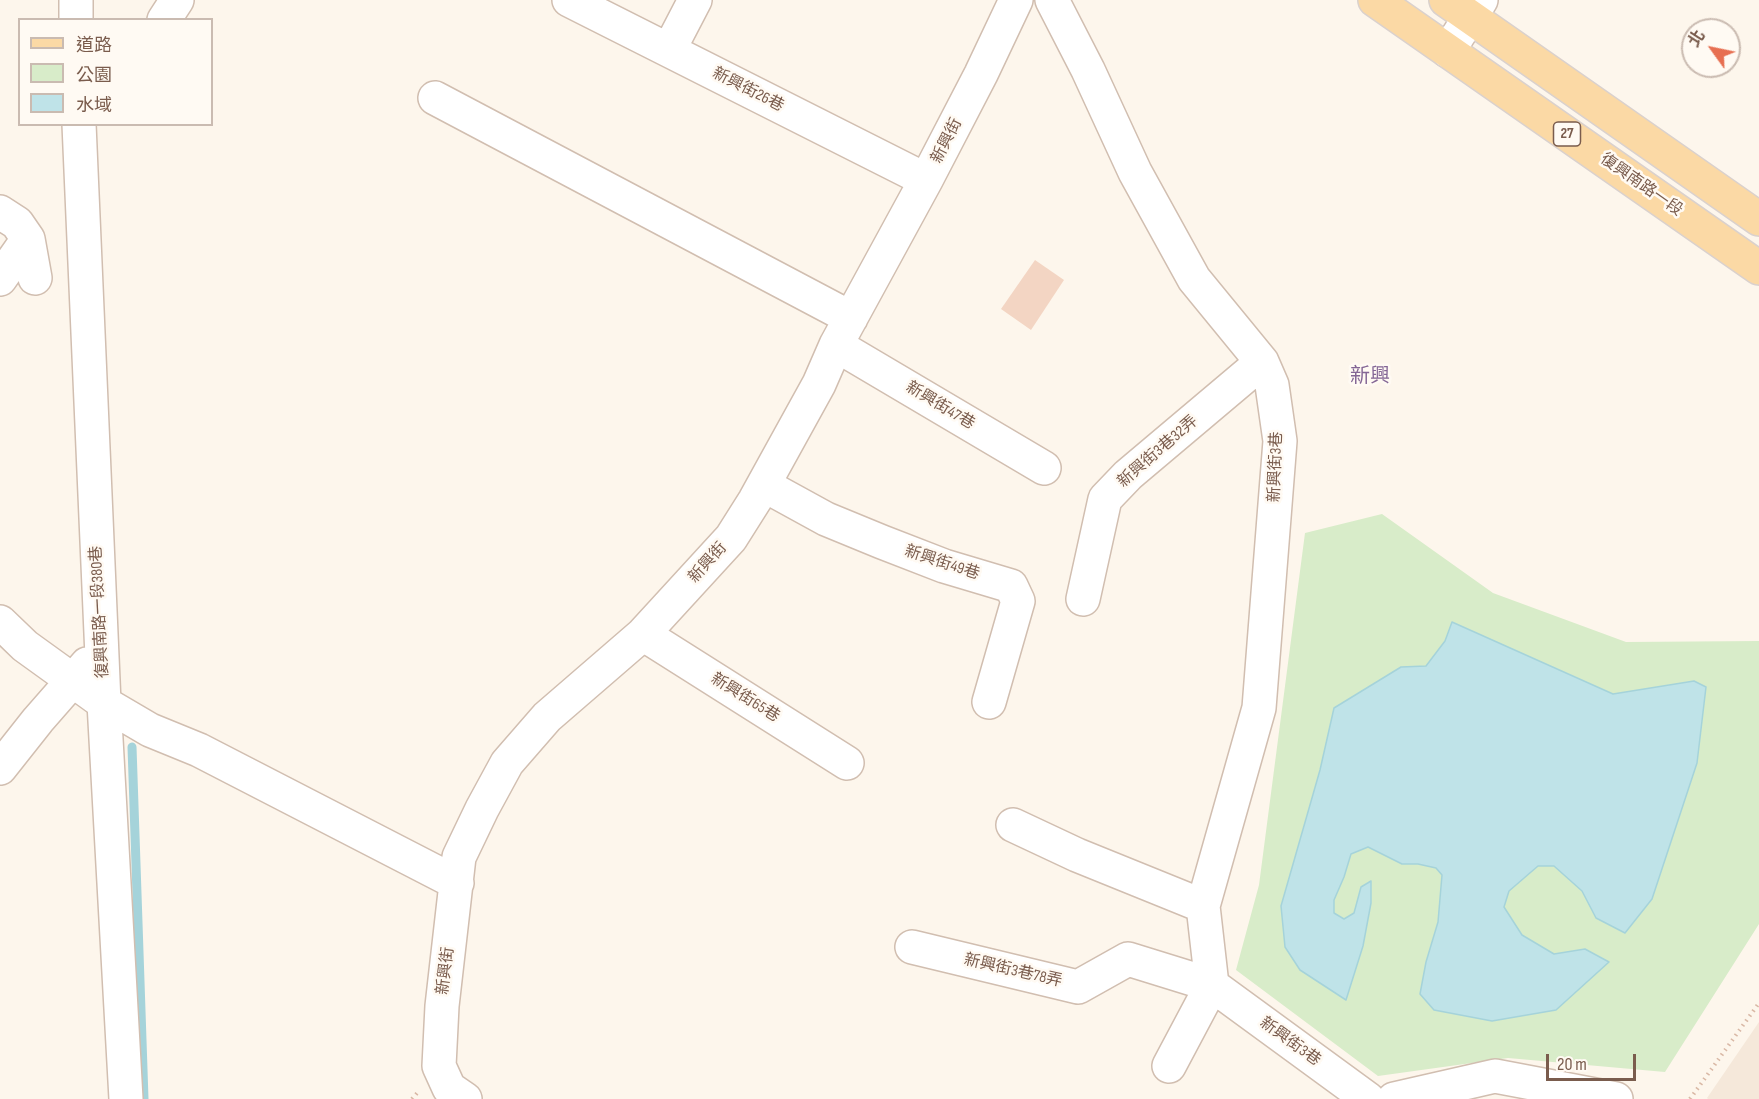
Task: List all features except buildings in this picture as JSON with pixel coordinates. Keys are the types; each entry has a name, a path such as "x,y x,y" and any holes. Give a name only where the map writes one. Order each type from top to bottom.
{"main road":[{"name":"復興南路一段","path":"1375,0 1759,268"},
{"name":"27","path":"1466,6 1759,219"}],"street":[{"path":"76,0 76,18"},
{"path":"165,18 177,0"},
{"name":"新興街26巷","path":"569,0 926,180"},
{"path":"669,50 695,0"},
{"name":"新興街","path":"465,1099 449,1088 439,1066 442,1006 459,857 507,763 547,717 644,634 731,538 764,484 819,384 843,331 926,180 1016,0"},
{"name":"新興街3巷","path":"1052,0 1088,70 1135,172 1194,279 1262,363 1272,385 1280,441 1259,708 1203,906 1212,986 1368,1099"},
{"path":"1449,51 1466,6"},
{"name":"新興街47巷","path":"435,98 843,331 1044,468"},
{"name":"復興南路一段380巷","path":"82,129 104,703 126,1099"},
{"path":"0,212 17,223 28,239 35,278"},
{"path":"0,279 28,239"},
{"name":"新興街3巷32弄","path":"1083,599 1105,499 1128,475 1262,363"},
{"name":"新興街49巷","path":"764,484 826,519 882,542 944,566 1011,585 1018,601 989,702"},
{"path":"0,622 25,646 72,680 104,703 150,730 199,750 457,883"},
{"name":"新興街65巷","path":"644,634 847,763"},
{"path":"0,768 72,680 102,649"},
{"path":"1013,825 1077,855 1203,906"},
{"name":"新興街3巷78弄","path":"912,947 1078,987 1128,959 1212,986"},
{"path":"1169,1066 1212,986"},
{"path":"1394,1099 1495,1076 1616,1099"}],"path":[{"path":"1690,1099 1759,1003"}],"shaded area":[{"path":"1759,1022 1759,1099 1708,1099 1707,1098"}],"green space":[{"path":"1382,514 1493,593 1626,642 1759,641 1759,924 1665,1072 1508,1058 1378,1076 1236,970 1259,885 1305,533"}],"water":[{"path":"1452,622 1613,694 1694,681 1706,687 1697,763 1652,899 1625,933 1596,918 1582,891 1554,866 1538,866 1509,891 1504,907 1522,935 1554,954 1585,949 1609,962 1556,1010 1492,1021 1434,1010 1420,994 1426,962 1438,922 1442,875 1436,868 1418,864 1402,864 1368,847 1351,854 1334,900 1334,913 1344,919 1354,913 1361,887 1371,881 1371,903 1363,946 1346,1000 1300,970 1285,947 1281,906 1320,770 1334,708 1401,667 1426,666 1445,641"}],"waterway":[{"path":"132,747 144,1099"}],"district":[{"name":"新興","path":"1370,377"}]}
